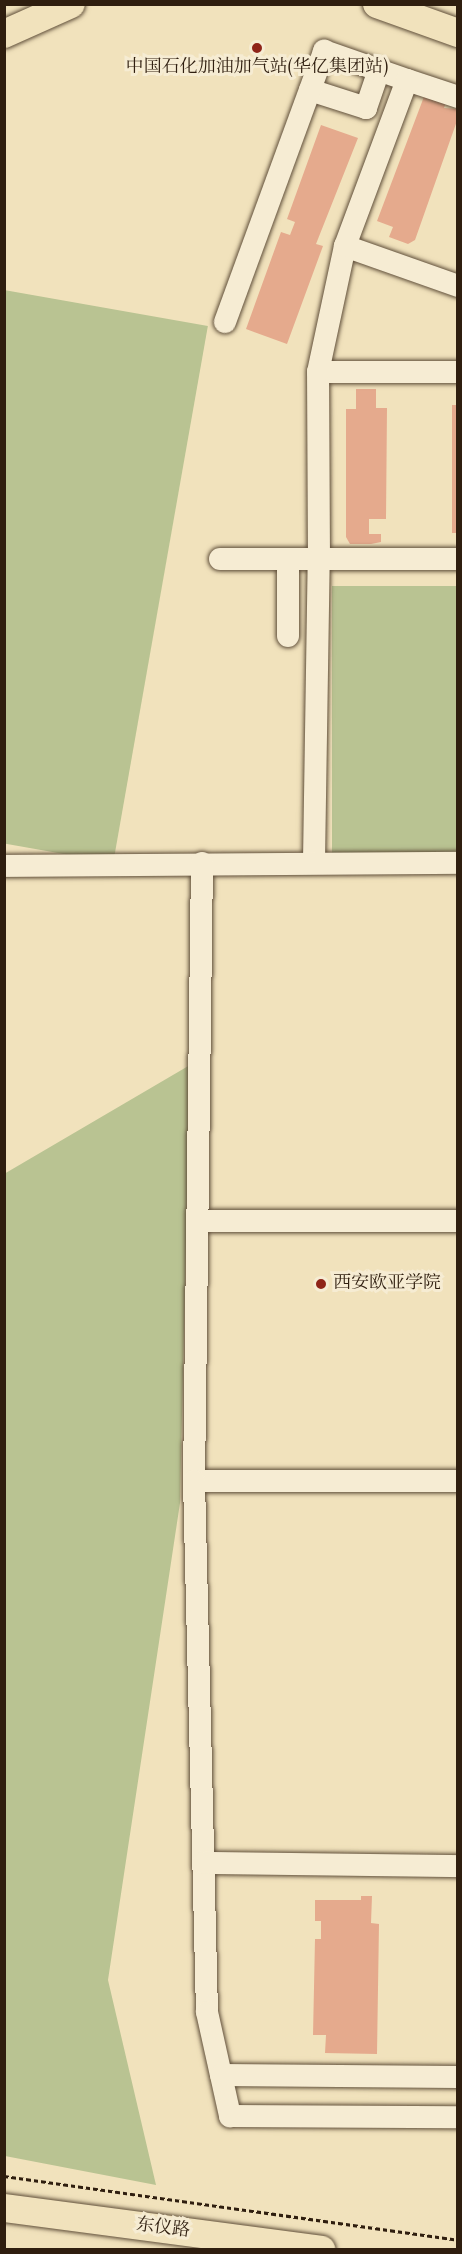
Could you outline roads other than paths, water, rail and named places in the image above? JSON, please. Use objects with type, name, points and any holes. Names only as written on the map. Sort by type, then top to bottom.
[{"type":"main road","points":[[4,34],[71,4]]},
{"type":"main road","points":[[377,4],[458,33]]},
{"type":"main road","name":"东仪路","points":[[4,2208],[321,2250]]},
{"type":"street","points":[[225,322],[324,51],[458,97]]},
{"type":"street","points":[[310,90],[366,108],[379,70]]},
{"type":"street","points":[[314,861],[319,559],[318,372],[345,246],[407,80]]},
{"type":"street","points":[[345,246],[458,286]]},
{"type":"street","points":[[318,372],[458,372]]},
{"type":"street","points":[[220,559],[458,559]]},
{"type":"street","points":[[288,559],[288,636]]},
{"type":"street","points":[[4,866],[314,861],[458,863]]},
{"type":"street","points":[[202,863],[194,1481],[207,2012],[230,2116],[458,2117]]},
{"type":"street","points":[[198,1221],[458,1221]]},
{"type":"street","points":[[194,1481],[458,1481]]},
{"type":"street","points":[[204,1863],[458,1866]]},
{"type":"street","points":[[221,2075],[458,2078]]},
{"type":"place","name":"中国石化加油加气站(华亿集团站)","points":[[257,48]]},
{"type":"place","name":"西安欧亚学院","points":[[321,1284]]}]
